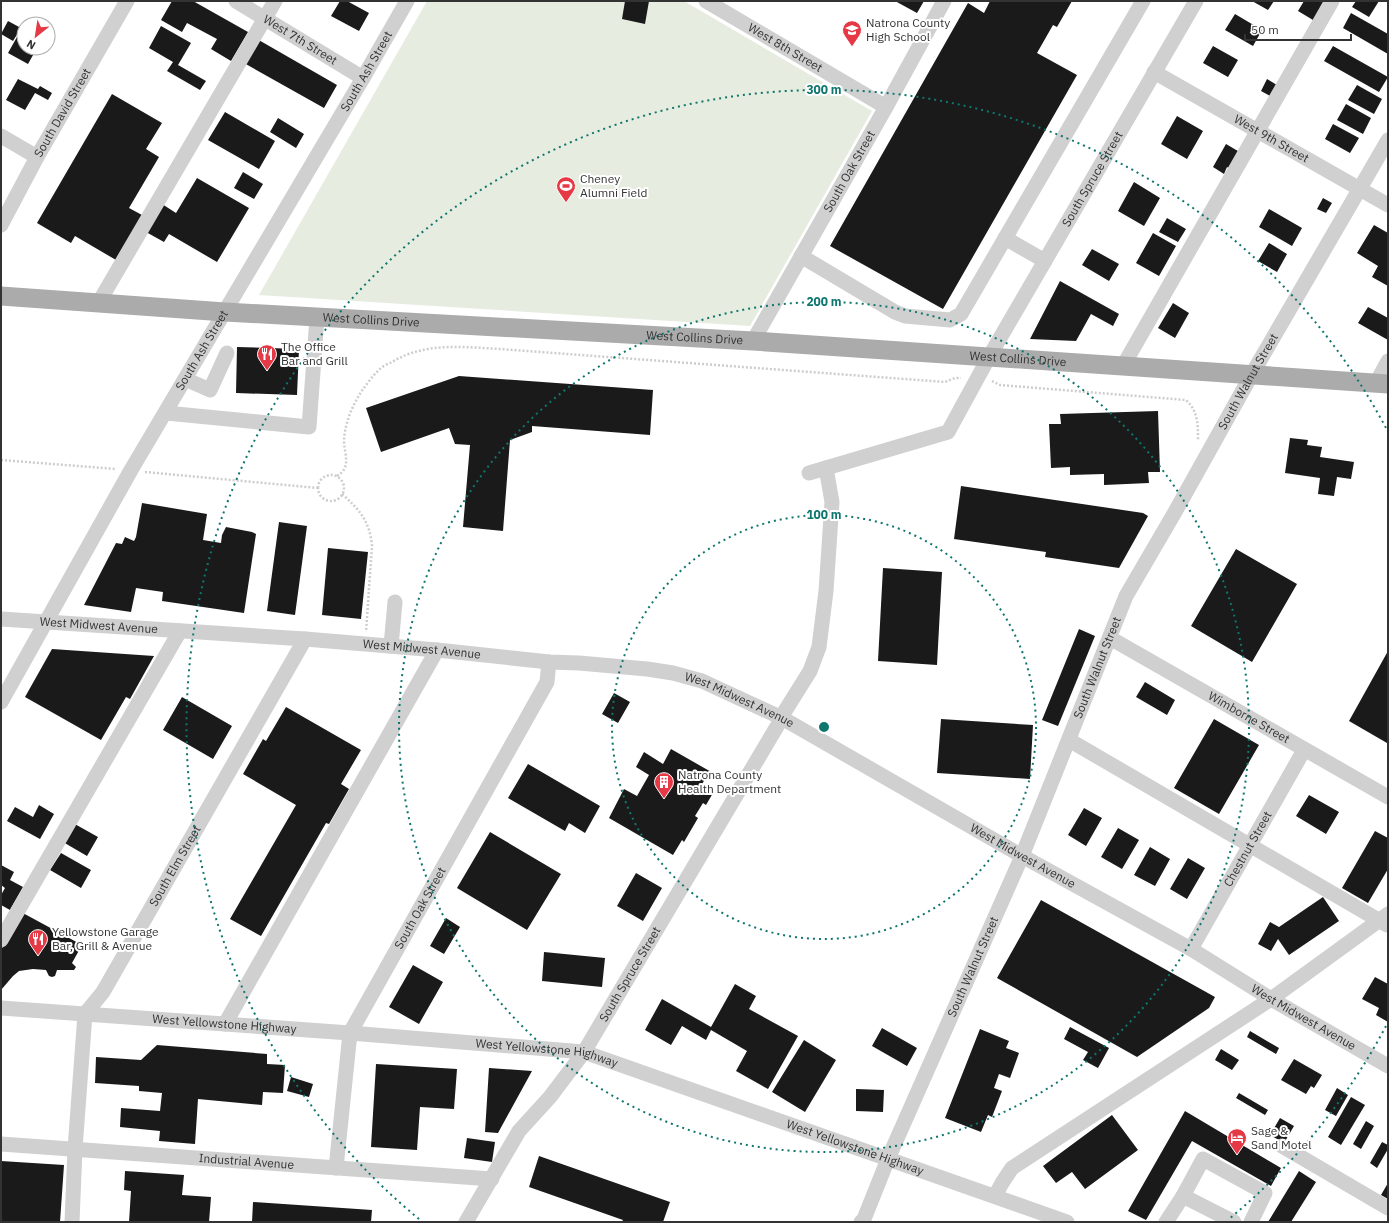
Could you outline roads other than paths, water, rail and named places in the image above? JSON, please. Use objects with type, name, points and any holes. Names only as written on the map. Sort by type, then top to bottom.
[{"type":"main road","name":"West Collins Drive","points":[[1,296],[225,312],[752,341],[1382,383]]},
{"type":"street","name":"South David Street","points":[[1,225],[37,157],[127,1]]},
{"type":"street","name":"West 7th Street","points":[[236,1],[363,78]]},
{"type":"street","points":[[99,302],[274,1]]},
{"type":"street","name":"South Ash Street","points":[[1,702],[131,470],[166,413],[407,1]]},
{"type":"street","name":"West 8th Street","points":[[706,1],[886,107]]},
{"type":"street","name":"South Oak Street","points":[[752,341],[886,107],[944,1]]},
{"type":"street","points":[[801,256],[895,312],[905,316],[950,320],[960,314],[1143,1]]},
{"type":"street","name":"South Spruce Street","points":[[809,473],[948,432],[989,357],[1196,1]]},
{"type":"street","points":[[1123,366],[1332,1]]},
{"type":"street","name":"West 9th Street","points":[[1154,72],[1388,205]]},
{"type":"street","points":[[1,136],[37,157]]},
{"type":"street","name":"South Walnut Street","points":[[861,1222],[864,1219],[888,1159],[1022,856],[1126,596],[1252,374],[1388,140]]},
{"type":"street","points":[[1005,238],[1045,261]]},
{"type":"street","points":[[166,413],[308,427],[317,317]]},
{"type":"street","points":[[185,379],[210,390],[227,353]]},
{"type":"street","points":[[1382,383],[1388,361]]},
{"type":"street","name":"South Spruce Street","points":[[466,1222],[519,1131],[550,1097],[584,1052],[810,671],[819,647],[826,591],[832,502],[826,468]]},
{"type":"street","points":[[391,642],[395,602]]},
{"type":"street","name":"West Midwest Avenue","points":[[1,619],[305,639],[391,642],[437,650],[673,673],[702,681],[782,718],[1022,856],[1192,949],[1271,999],[1388,1066]]},
{"type":"street","points":[[1,940],[180,631]]},
{"type":"street","name":"Wimborne Street","points":[[1110,638],[1388,797]]},
{"type":"street","name":"South Elm Street","points":[[85,1014],[103,992],[305,639]]},
{"type":"street","points":[[225,1024],[437,650]]},
{"type":"street","name":"South Oak Street","points":[[336,1168],[350,1033],[547,682],[549,662]]},
{"type":"street","points":[[995,1196],[1002,1182],[1012,1168],[1271,999],[1385,920],[1250,845],[1069,740]]},
{"type":"street","name":"Chestnut Street","points":[[1192,949],[1304,750]]},
{"type":"street","name":"West Yellowstone Highway","points":[[1,1008],[350,1033],[584,1052],[1067,1222]]},
{"type":"street","points":[[72,1222],[75,1149],[85,1014]]},
{"type":"street","name":"Industrial Avenue","points":[[1,1144],[492,1179]]},
{"type":"street","points":[[1282,1146],[1388,1208]]},
{"type":"street","points":[[1166,1222],[1183,1196],[1203,1159],[1265,1194],[1251,1222]]},
{"type":"street","points":[[1183,1196],[1234,1222]]},
{"type":"place","name":"Natrona County High School","points":[[852,47]]},
{"type":"place","name":"Cheney Alumni Field","points":[[566,203]]},
{"type":"place","name":"The Office Bar and Grill","points":[[267,371]]},
{"type":"place","name":"Natrona County Health Department","points":[[664,799]]},
{"type":"place","name":"Yellowstone Garage Bar, Grill & Avenue","points":[[38,956]]},
{"type":"place","name":"Sage & Sand Motel","points":[[1237,1155]]}]
